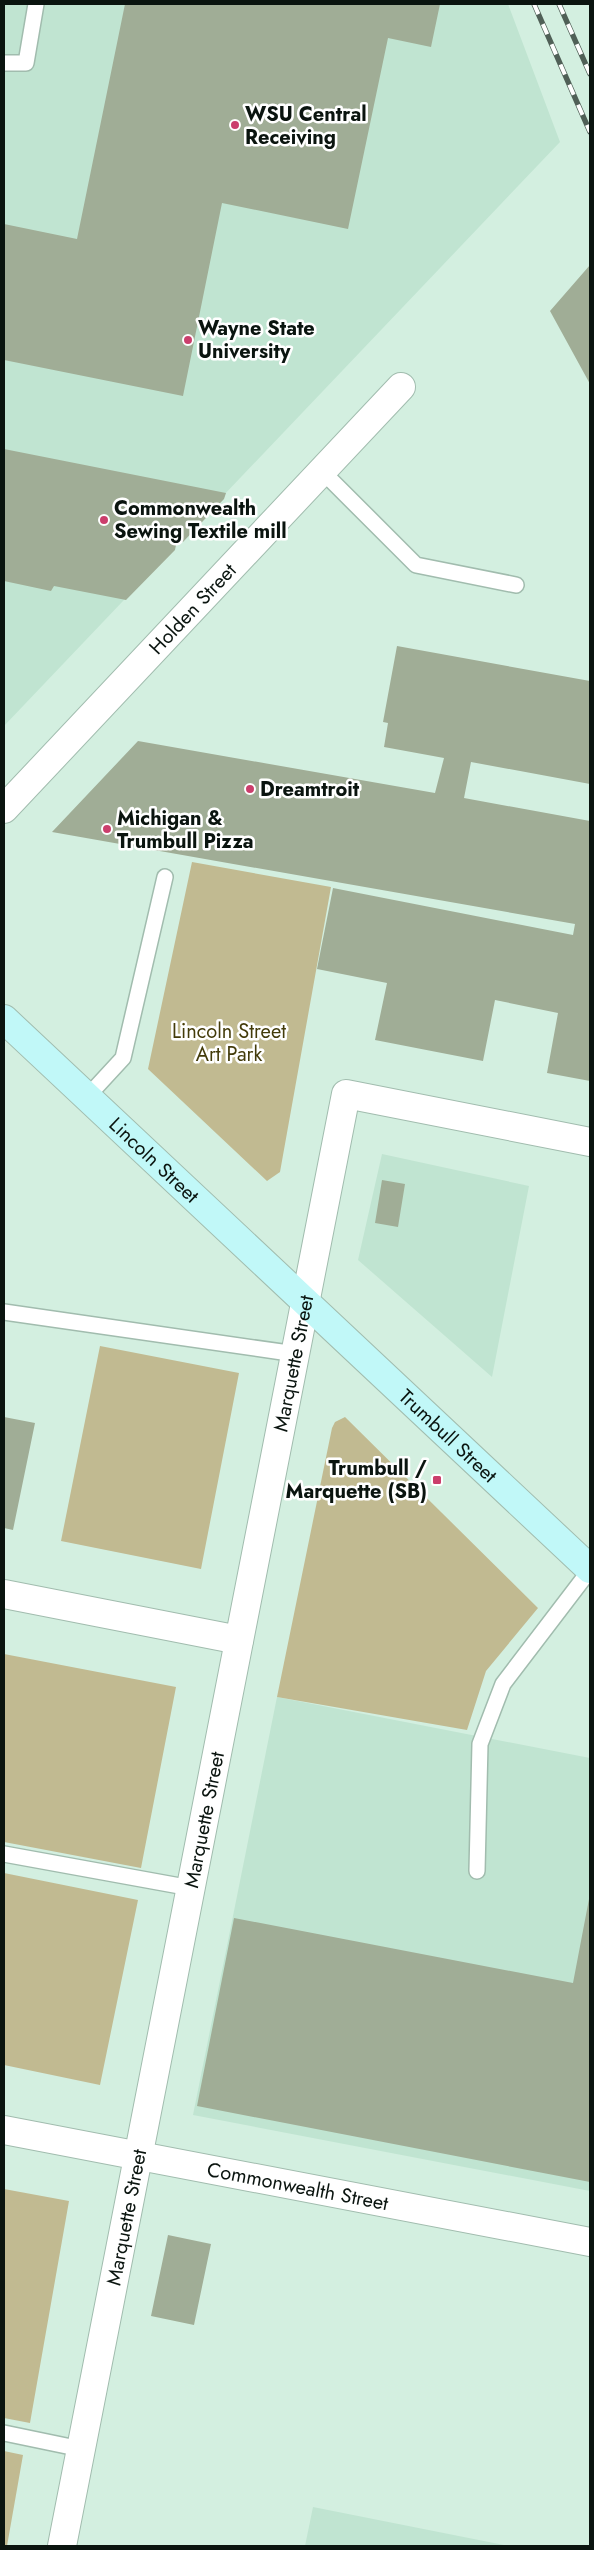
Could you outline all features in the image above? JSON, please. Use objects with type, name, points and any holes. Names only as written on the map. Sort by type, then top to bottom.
[{"type":"street","name":"Holden Street","points":[[4,809],[401,387]]},
{"type":"street","name":"Lincoln Street","points":[[4,1019],[305,1303]]},
{"type":"street","name":"Marquette Street","points":[[62,2546],[346,1094],[590,1142]]},
{"type":"street","name":"Trumbull Street","points":[[305,1303],[590,1569]]},
{"type":"street","points":[[4,1594],[239,1640]]},
{"type":"street","name":"Commonwealth Street","points":[[4,2130],[590,2242]]},
{"type":"lane","points":[[4,63],[26,64],[36,4]]},
{"type":"lane","points":[[322,471],[416,564],[516,585]]},
{"type":"lane","points":[[87,1097],[123,1058],[166,877]]},
{"type":"lane","points":[[4,1312],[296,1354]]},
{"type":"lane","points":[[477,1871],[480,1744],[503,1684],[590,1569]]},
{"type":"lane","points":[[4,1854],[191,1888]]},
{"type":"lane","points":[[4,2433],[81,2448]]},
{"type":"shaded area","name":"Wayne State University","points":[[4,4],[508,4],[560,142],[4,726]]},
{"type":"shaded area","points":[[382,1154],[529,1186],[492,1377],[358,1260]]},
{"type":"shaded area","points":[[277,1697],[590,1758],[590,2191],[193,2115]]},
{"type":"shaded area","points":[[313,2507],[509,2546],[305,2546]]},
{"type":"green space","name":"Lincoln Street Art Park","points":[[192,862],[331,887],[280,1172],[267,1181],[148,1069]]},
{"type":"green space","points":[[100,1346],[239,1373],[201,1569],[61,1541]]},
{"type":"green space","points":[[345,1417],[538,1608],[486,1671],[467,1730],[277,1697],[332,1428],[335,1422]]},
{"type":"green space","points":[[4,1654],[176,1687],[141,1868],[4,1842]]},
{"type":"green space","points":[[4,1873],[138,1900],[100,2085],[4,2065]]},
{"type":"green space","points":[[4,2189],[69,2201],[30,2423],[4,2418]]},
{"type":"green space","points":[[4,2451],[23,2455],[7,2546],[4,2546]]},
{"type":"building","name":"WSU Central Receiving","points":[[125,4],[440,4],[431,47],[388,38],[348,229],[222,203],[183,396],[4,360],[4,224],[77,239]]},
{"type":"building","points":[[590,265],[590,384],[550,311]]},
{"type":"building","name":"Commonwealth Sewing Textile mill","points":[[4,449],[226,493],[224,499],[183,542],[177,540],[175,550],[126,600],[54,586],[51,591],[4,581]]},
{"type":"building","name":"Dreamtroit","points":[[397,646],[590,681],[590,784],[471,762],[464,798],[590,821],[590,1081],[547,1073],[558,1013],[495,1000],[483,1061],[375,1040],[387,983],[317,969],[333,888],[573,935],[575,924],[52,832],[138,741],[435,793],[444,758],[384,747],[388,723],[383,722]]},
{"type":"building","points":[[382,1180],[405,1184],[398,1227],[375,1223]]},
{"type":"building","points":[[4,1417],[35,1423],[13,1530],[4,1528]]},
{"type":"building","points":[[589,1899],[590,2182],[197,2106],[234,1918],[573,1983]]},
{"type":"building","points":[[168,2235],[211,2244],[194,2325],[151,2316]]},
{"type":"railway","points":[[534,4],[590,132]]},
{"type":"railway","points":[[559,4],[590,74]]},
{"type":"place","name":"WSU Central Receiving","points":[[235,125]]},
{"type":"place","name":"Wayne State University","points":[[188,340]]},
{"type":"place","name":"Commonwealth Sewing Textile mill","points":[[104,520]]},
{"type":"place","name":"Dreamtroit","points":[[250,789]]},
{"type":"place","name":"Michigan & Trumbull Pizza","points":[[107,829]]},
{"type":"place","name":"Trumbull / Marquette (SB)","points":[[437,1480]]}]
